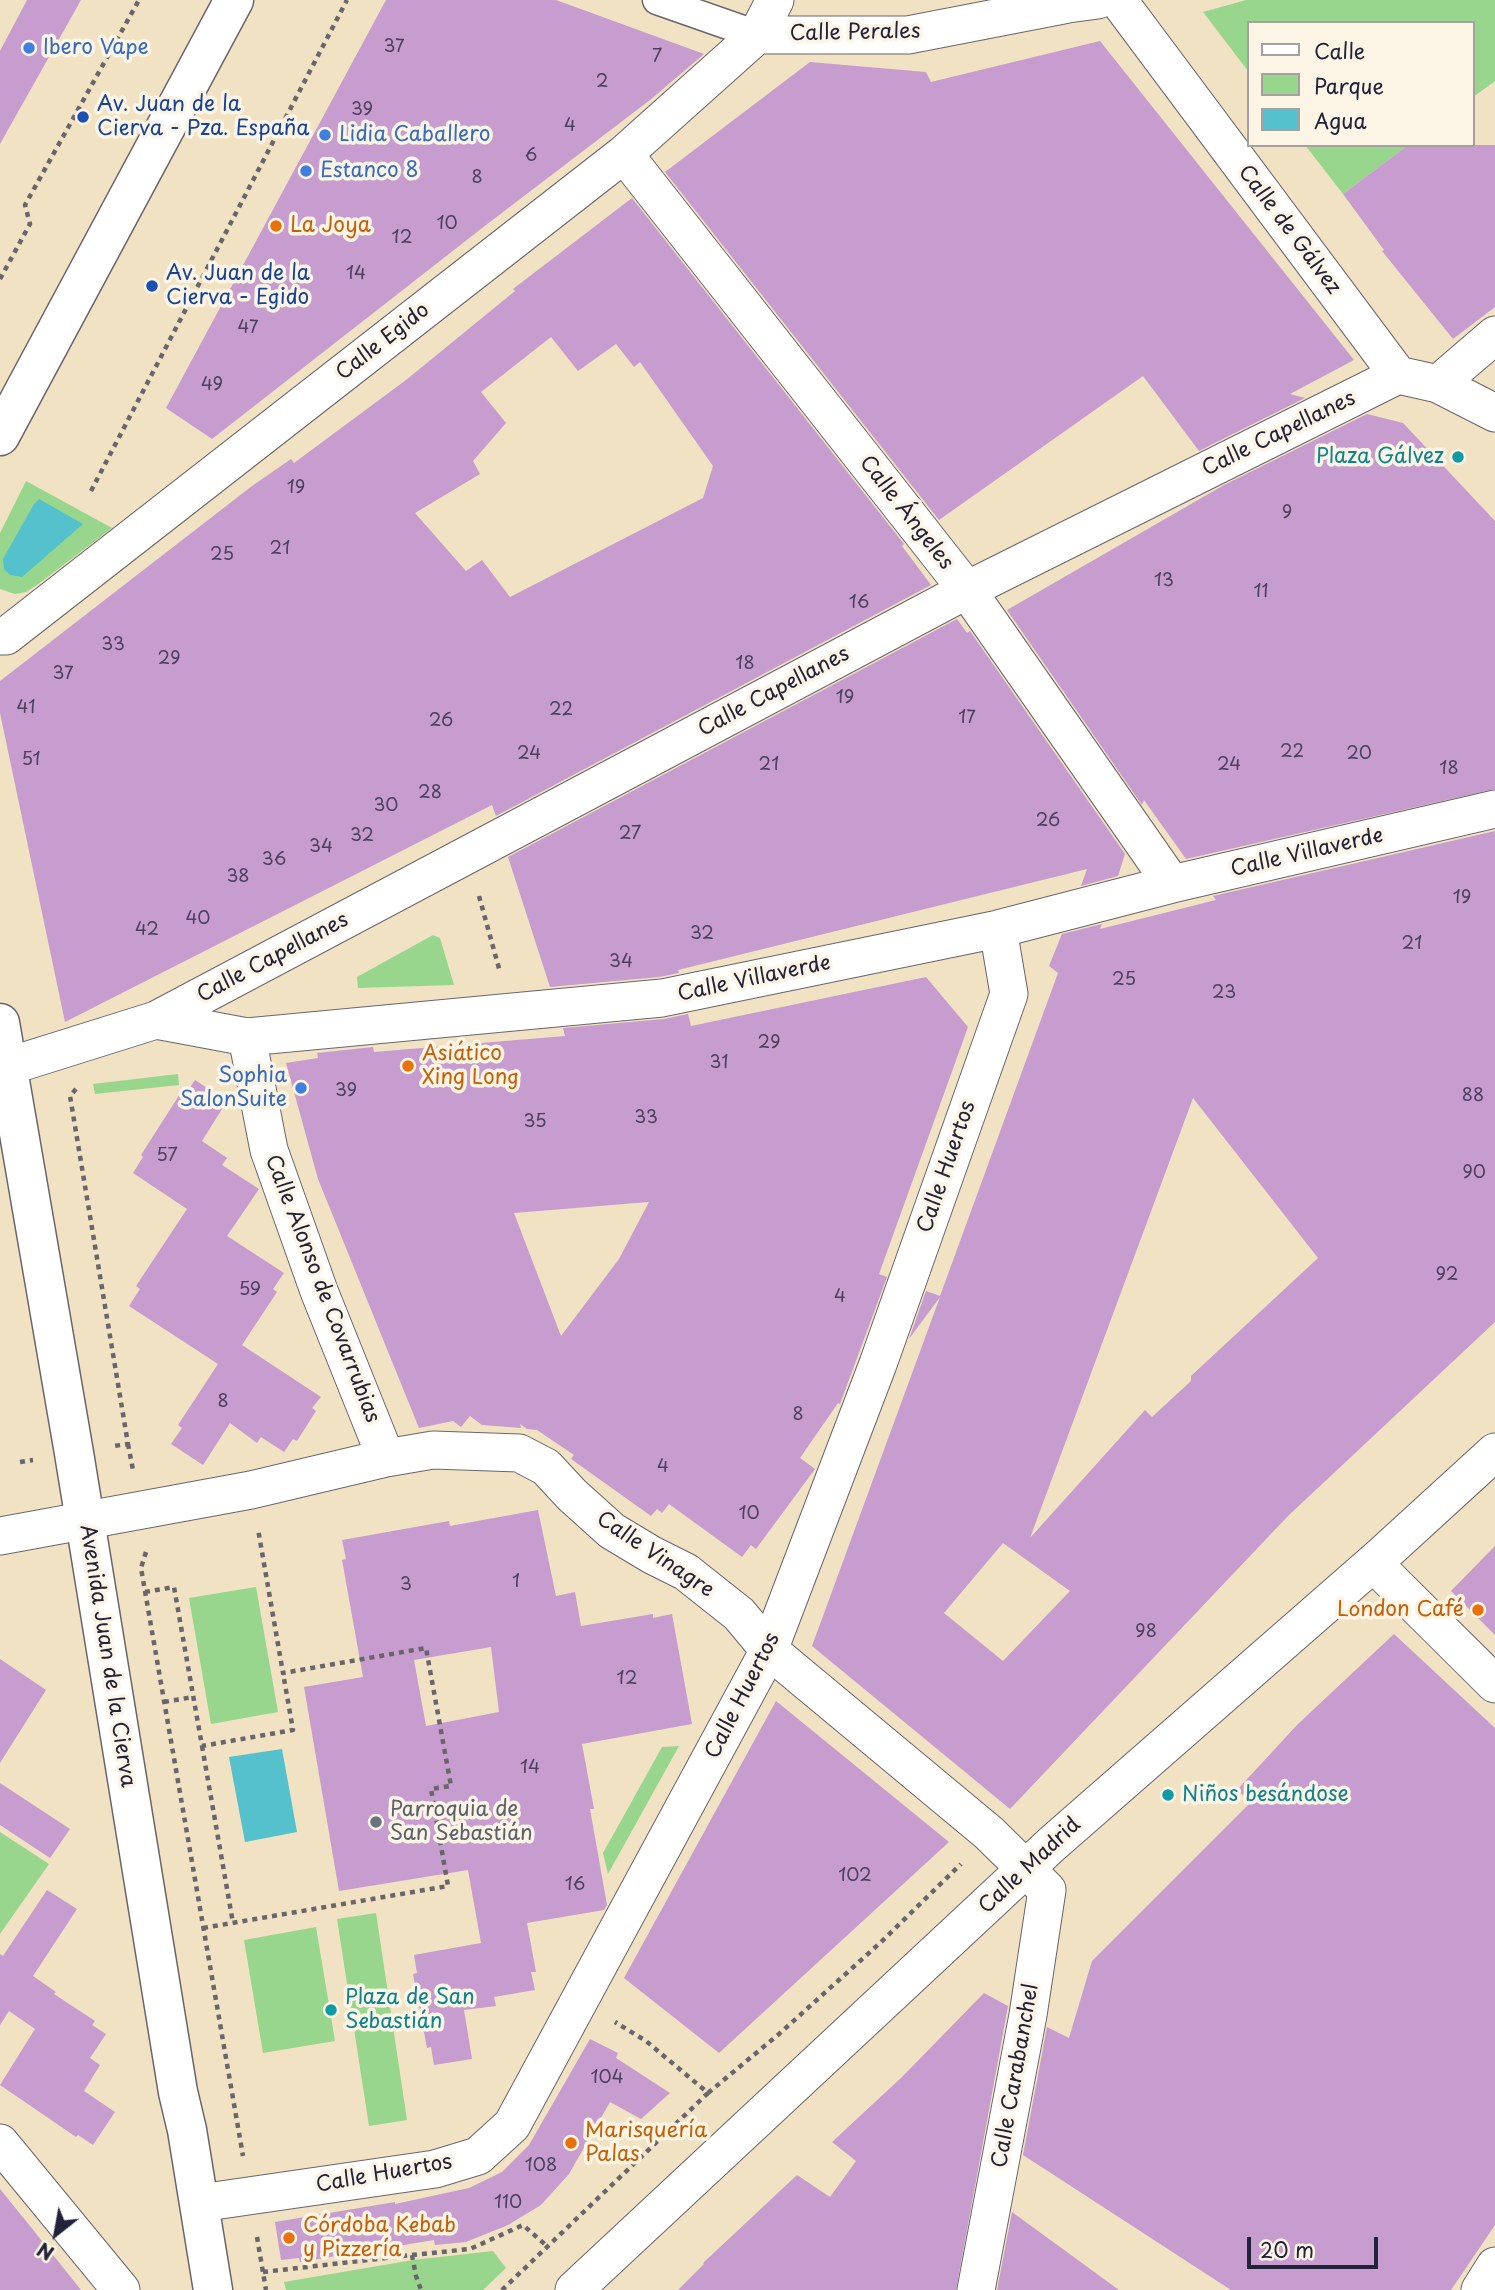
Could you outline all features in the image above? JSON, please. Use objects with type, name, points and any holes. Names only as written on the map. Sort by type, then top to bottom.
[{"type":"street","points":[[0,436],[234,0]]},
{"type":"street","name":"Calle Perales","points":[[657,0],[757,34],[908,35],[1098,0]]},
{"type":"street","points":[[757,34],[775,0]]},
{"type":"street","name":"Calle de Gálvez","points":[[1118,0],[1398,375]]},
{"type":"street","name":"Calle Egido","points":[[0,636],[6,636],[624,154],[757,34]]},
{"type":"street","name":"Calle Ángeles","points":[[624,154],[967,590],[1172,884]]},
{"type":"street","points":[[1438,384],[1495,335]]},
{"type":"street","points":[[1398,375],[1438,384],[1495,414]]},
{"type":"street","name":"Calle Capellanes","points":[[156,1020],[967,590],[1398,375]]},
{"type":"street","name":"Calle Villaverde","points":[[3,1068],[156,1020],[247,1037],[662,998],[998,929],[1172,884],[1495,809]]},
{"type":"street","name":"Calle Huertos","points":[[200,2203],[435,2169],[478,2156],[512,2125],[769,1650],[878,1364],[1009,994],[998,929]]},
{"type":"street","name":"Avenida Juan de la Cierva","points":[[0,1023],[3,1068],[85,1520],[213,2290]]},
{"type":"street","name":"Calle Alonso de Covarrubias","points":[[247,1037],[269,1150],[319,1291],[386,1458]]},
{"type":"street","name":"Calle Vinagre","points":[[0,1536],[251,1490],[386,1458],[433,1450],[519,1453],[546,1466],[572,1495],[612,1531],[686,1572],[739,1614],[769,1650],[989,1833],[1025,1870]]},
{"type":"street","name":"Calle Madrid","points":[[574,2290],[1072,1826],[1373,1563],[1495,1451]]},
{"type":"street","points":[[1373,1563],[1495,1684]]},
{"type":"street","name":"Calle Carabanchel","points":[[975,2290],[1028,2015],[1047,1890],[1025,1870]]},
{"type":"street","points":[[0,2143],[121,2290]]},
{"type":"street","points":[[1480,2290],[1495,2266]]},
{"type":"path","points":[[0,279],[30,224],[25,205],[139,0]]},
{"type":"path","points":[[91,491],[347,0]]},
{"type":"path","points":[[489,844],[493,852],[490,864],[473,875],[509,999],[506,1013]]},
{"type":"path","points":[[128,1444],[146,1554],[141,1569],[266,2290]]},
{"type":"path","points":[[202,1746],[293,1730],[251,1490]]},
{"type":"path","points":[[145,1592],[174,1587],[233,1923]]},
{"type":"path","points":[[203,1928],[448,1886],[431,1789],[450,1786],[426,1648],[284,1673]]},
{"type":"path","points":[[164,1702],[193,1697]]},
{"type":"path","points":[[502,2290],[708,2093],[779,2034],[880,1943],[974,1852],[989,1833]]},
{"type":"path","points":[[580,2001],[646,2041],[708,2093]]},
{"type":"path","points":[[263,2272],[470,2249],[523,2225],[548,2247]]},
{"type":"path","points":[[412,2255],[421,2290]]},
{"type":"green space","points":[[1246,0],[1495,0],[1495,81],[1474,97],[1474,21],[1246,21],[1246,68],[1203,12]]},
{"type":"green space","points":[[1307,147],[1405,147],[1343,194]]},
{"type":"green space","points":[[26,481],[112,528],[37,585],[26,592],[15,594],[0,589],[0,533]]},
{"type":"green space","points":[[433,935],[440,938],[454,985],[358,988],[357,977]]},
{"type":"green space","points":[[178,1074],[179,1085],[95,1094],[93,1084]]},
{"type":"green space","points":[[256,1587],[278,1712],[211,1724],[189,1598]]},
{"type":"green space","points":[[679,1746],[608,1874],[603,1853],[662,1747]]},
{"type":"green space","points":[[0,1832],[49,1864],[0,1934]]},
{"type":"green space","points":[[376,1913],[407,2120],[369,2126],[337,1919]]},
{"type":"green space","points":[[316,1927],[335,2041],[263,2053],[244,1940]]},
{"type":"green space","points":[[493,2251],[506,2268],[483,2290],[286,2290],[284,2282],[413,2260]]},
{"type":"water","points":[[39,499],[83,524],[22,577],[10,575],[4,569],[3,559]]},
{"type":"water","points":[[282,1749],[297,1832],[245,1842],[229,1757]]},
{"type":"building","points":[[27,0],[81,0],[0,144],[0,51]]},
{"type":"building","points":[[386,0],[556,0],[704,54],[650,100],[212,439],[166,408]]},
{"type":"building","points":[[1100,41],[1354,360],[1290,394],[1305,398],[1199,451],[1143,376],[939,520],[665,172],[810,62],[926,72],[931,82]]},
{"type":"building","points":[[1495,145],[1495,307],[1453,339],[1382,251],[1384,250],[1343,194],[1405,147]]},
{"type":"building","points":[[632,198],[904,544],[902,546],[931,585],[496,816],[492,805],[65,1022],[0,713],[0,681],[252,486],[291,459],[294,463],[406,380],[515,291],[513,289]],"holes":[[[551,337],[578,371],[616,344],[634,367],[640,362],[713,466],[703,498],[510,597],[482,560],[466,571],[415,513],[480,474],[473,461],[506,423],[481,392]]]},
{"type":"building","points":[[1367,414],[1403,423],[1495,521],[1495,789],[1186,859],[1144,800],[1142,805],[1007,610],[1224,485]]},
{"type":"building","points":[[957,619],[967,633],[970,631],[1125,854],[1118,876],[1081,886],[1087,869],[678,970],[679,973],[550,987],[508,857]]},
{"type":"building","points":[[1495,831],[1495,1322],[1288,1516],[1010,1809],[812,1646],[940,1297],[909,1339],[926,1291],[940,1296],[1058,973],[1049,966],[1062,934],[1102,924],[1100,929],[1216,900],[1213,896]],"holes":[[[1193,1098],[1318,1258],[1191,1376],[1191,1381],[1152,1417],[1145,1410],[1030,1538]],[[1003,1543],[1070,1591],[1003,1661],[944,1613]]]},
{"type":"building","points":[[926,977],[968,1027],[879,1274],[887,1277],[840,1404],[838,1403],[800,1458],[815,1469],[756,1549],[751,1545],[742,1557],[669,1504],[662,1513],[657,1509],[651,1516],[571,1459],[574,1455],[537,1430],[527,1429],[520,1424],[521,1428],[482,1425],[470,1416],[461,1427],[453,1421],[419,1428],[318,1179],[286,1063],[318,1058],[317,1053],[373,1047],[374,1052],[565,1036],[563,1028],[664,1019],[688,1014],[691,1026]],"holes":[[[649,1202],[619,1259],[561,1336],[514,1213]]]},
{"type":"building","points":[[195,1080],[227,1101],[202,1141],[227,1158],[222,1165],[259,1189],[227,1236],[284,1273],[273,1289],[277,1292],[242,1345],[321,1397],[312,1408],[316,1411],[297,1441],[293,1439],[284,1452],[261,1437],[257,1443],[230,1423],[203,1465],[171,1444],[182,1428],[178,1425],[218,1364],[129,1306],[140,1289],[136,1286],[187,1209],[133,1173],[143,1157],[141,1155],[180,1094],[184,1096]]},
{"type":"building","points":[[538,1510],[556,1596],[575,1592],[581,1626],[653,1614],[653,1618],[672,1614],[692,1724],[582,1744],[607,1905],[604,1910],[527,1923],[536,1972],[531,1972],[535,1990],[494,1997],[496,2006],[464,2010],[472,2059],[434,2065],[431,2047],[427,2048],[413,1974],[417,1973],[414,1955],[481,1943],[468,1870],[339,1891],[304,1687],[363,1677],[342,1560],[346,1559],[342,1540],[449,1521],[450,1526]],"holes":[[[491,1647],[499,1712],[426,1726],[414,1660]]]},
{"type":"building","points":[[1495,1546],[1495,1635],[1451,1591]]},
{"type":"building","points":[[1394,1634],[1495,1728],[1495,2225],[1451,2290],[1231,2290],[1023,2155],[1047,2027],[1069,2038],[1092,1961],[1251,1802],[1237,1790],[1297,1725]]},
{"type":"building","points":[[0,1659],[46,1690],[0,1763]]},
{"type":"building","points":[[776,1701],[949,1842],[719,2053],[624,1978]]},
{"type":"building","points":[[0,1783],[70,1829],[50,1858],[0,1825]]},
{"type":"building","points":[[47,1890],[77,1909],[33,1976],[56,1992],[54,1994],[95,2021],[92,2025],[106,2034],[90,2058],[100,2065],[84,2091],[115,2112],[93,2145],[78,2135],[76,2137],[0,2085],[35,2029],[9,2011],[0,2025],[0,1954],[3,1956]]},
{"type":"building","points":[[984,1993],[1008,2006],[956,2290],[678,2290],[797,2175],[830,2197],[856,2161],[832,2142],[902,2077]]},
{"type":"building","points":[[590,2039],[618,2053],[616,2058],[670,2093],[641,2119],[610,2102],[569,2174],[541,2205],[508,2225],[466,2242],[435,2245],[434,2240],[300,2262],[299,2258],[281,2260],[275,2222],[395,2204],[469,2188],[502,2172],[529,2145]]},
{"type":"building","points":[[0,2189],[30,2226],[81,2290],[0,2290]]},
{"type":"building","points":[[1012,2212],[1119,2290],[997,2290]]},
{"type":"place","name":"Ibero Vape","points":[[29,48]]},
{"type":"place","name":"Av. Juan de la Cierva - Pza. España","points":[[83,117]]},
{"type":"place","name":"Lidia Caballero","points":[[325,135]]},
{"type":"place","name":"Estanco 8","points":[[306,171]]},
{"type":"place","name":"La Joya","points":[[276,226]]},
{"type":"place","name":"Av. Juan de la Cierva - Egido","points":[[152,286]]},
{"type":"place","name":"Plaza Gálvez","points":[[1458,457]]},
{"type":"place","name":"Asiático Xing Long","points":[[408,1066]]},
{"type":"place","name":"Sophia SalonSuite","points":[[301,1088]]},
{"type":"place","name":"London Café","points":[[1478,1610]]},
{"type":"place","name":"Niños besándose","points":[[1168,1795]]},
{"type":"place","name":"Parroquia de San Sebastián","points":[[376,1822]]},
{"type":"place","name":"Plaza de San Sebastián","points":[[331,2010]]},
{"type":"place","name":"Marisquería Palas","points":[[571,2143]]},
{"type":"place","name":"Córdoba Kebab y Pizzería","points":[[289,2238]]}]
